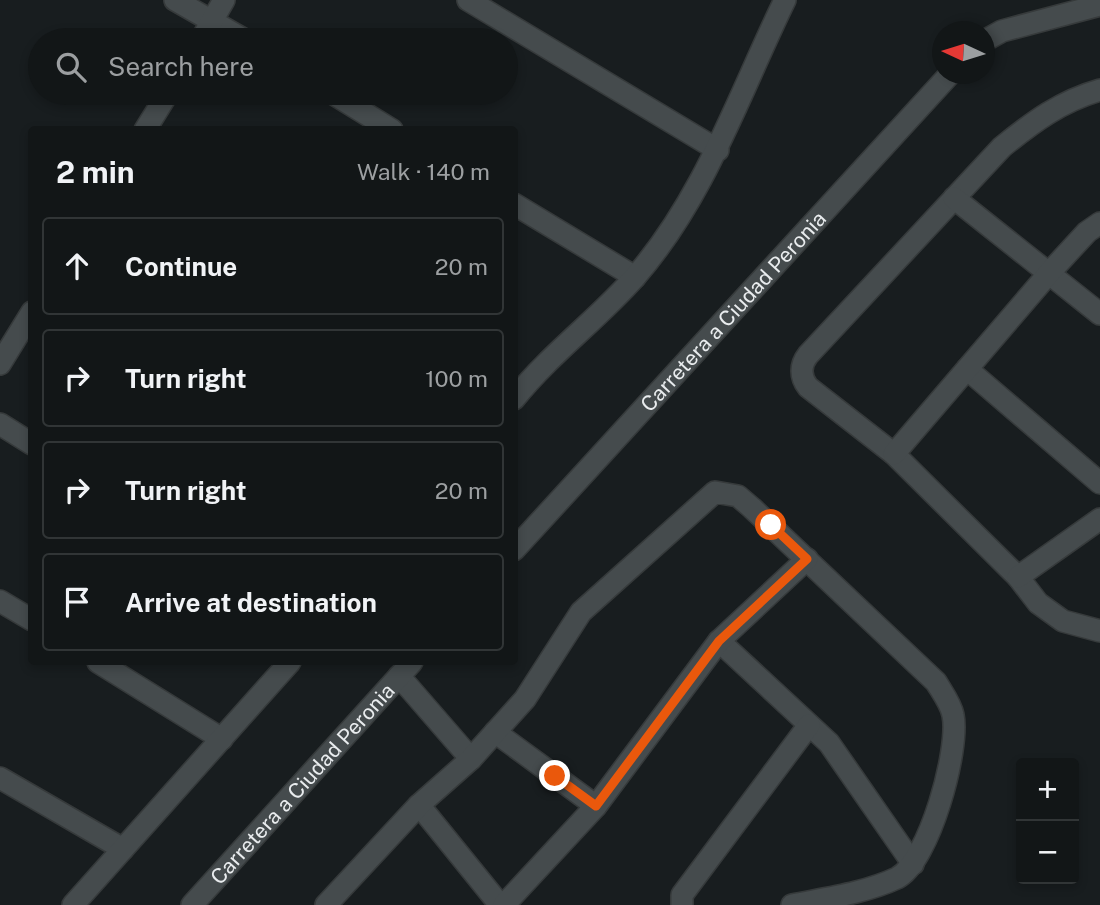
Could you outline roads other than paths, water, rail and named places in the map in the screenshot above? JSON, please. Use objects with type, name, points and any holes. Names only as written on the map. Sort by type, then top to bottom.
[{"type":"street","points":[[175,0],[225,28]]},
{"type":"street","points":[[209,28],[224,0]]},
{"type":"street","points":[[468,0],[515,28]]},
{"type":"street","points":[[518,388],[635,277],[678,220],[718,150],[783,1]]},
{"type":"street","points":[[995,36],[1100,5]]},
{"type":"street","points":[[518,30],[718,150]]},
{"type":"street","name":"Carretera a Ciudad Peronia","points":[[518,546],[941,84]]},
{"type":"street","points":[[1100,90],[1070,98],[1034,121],[1002,147],[803,361],[803,380],[808,387],[894,454],[1018,577],[1038,603],[1063,621],[1100,631]]},
{"type":"street","points":[[147,126],[161,105]]},
{"type":"street","points":[[351,105],[385,126]]},
{"type":"street","points":[[954,198],[1100,314]]},
{"type":"street","points":[[518,206],[635,277]]},
{"type":"street","points":[[894,454],[1050,272],[1087,232],[1100,223]]},
{"type":"street","points":[[0,364],[28,318]]},
{"type":"street","points":[[967,369],[1100,483]]},
{"type":"street","points":[[0,424],[28,441]]},
{"type":"street","points":[[327,905],[419,805],[471,759],[525,699],[581,612],[715,492],[738,496],[807,559],[936,682],[953,714],[954,745],[930,836],[913,864],[899,877],[888,881],[792,905]]},
{"type":"street","points":[[1018,577],[1100,519]]},
{"type":"street","points":[[419,805],[502,905],[596,806],[719,641],[807,559]]},
{"type":"street","points":[[0,601],[28,618]]},
{"type":"street","points":[[719,641],[829,743],[913,864]]},
{"type":"street","points":[[103,665],[222,739]]},
{"type":"street","points":[[73,905],[287,665]]},
{"type":"street","points":[[406,668],[471,759]]},
{"type":"street","name":"Carretera a Ciudad Peronia","points":[[192,905],[406,668]]},
{"type":"street","points":[[681,905],[682,895],[809,725]]},
{"type":"street","points":[[495,732],[596,806]]},
{"type":"street","points":[[0,778],[123,849]]}]
